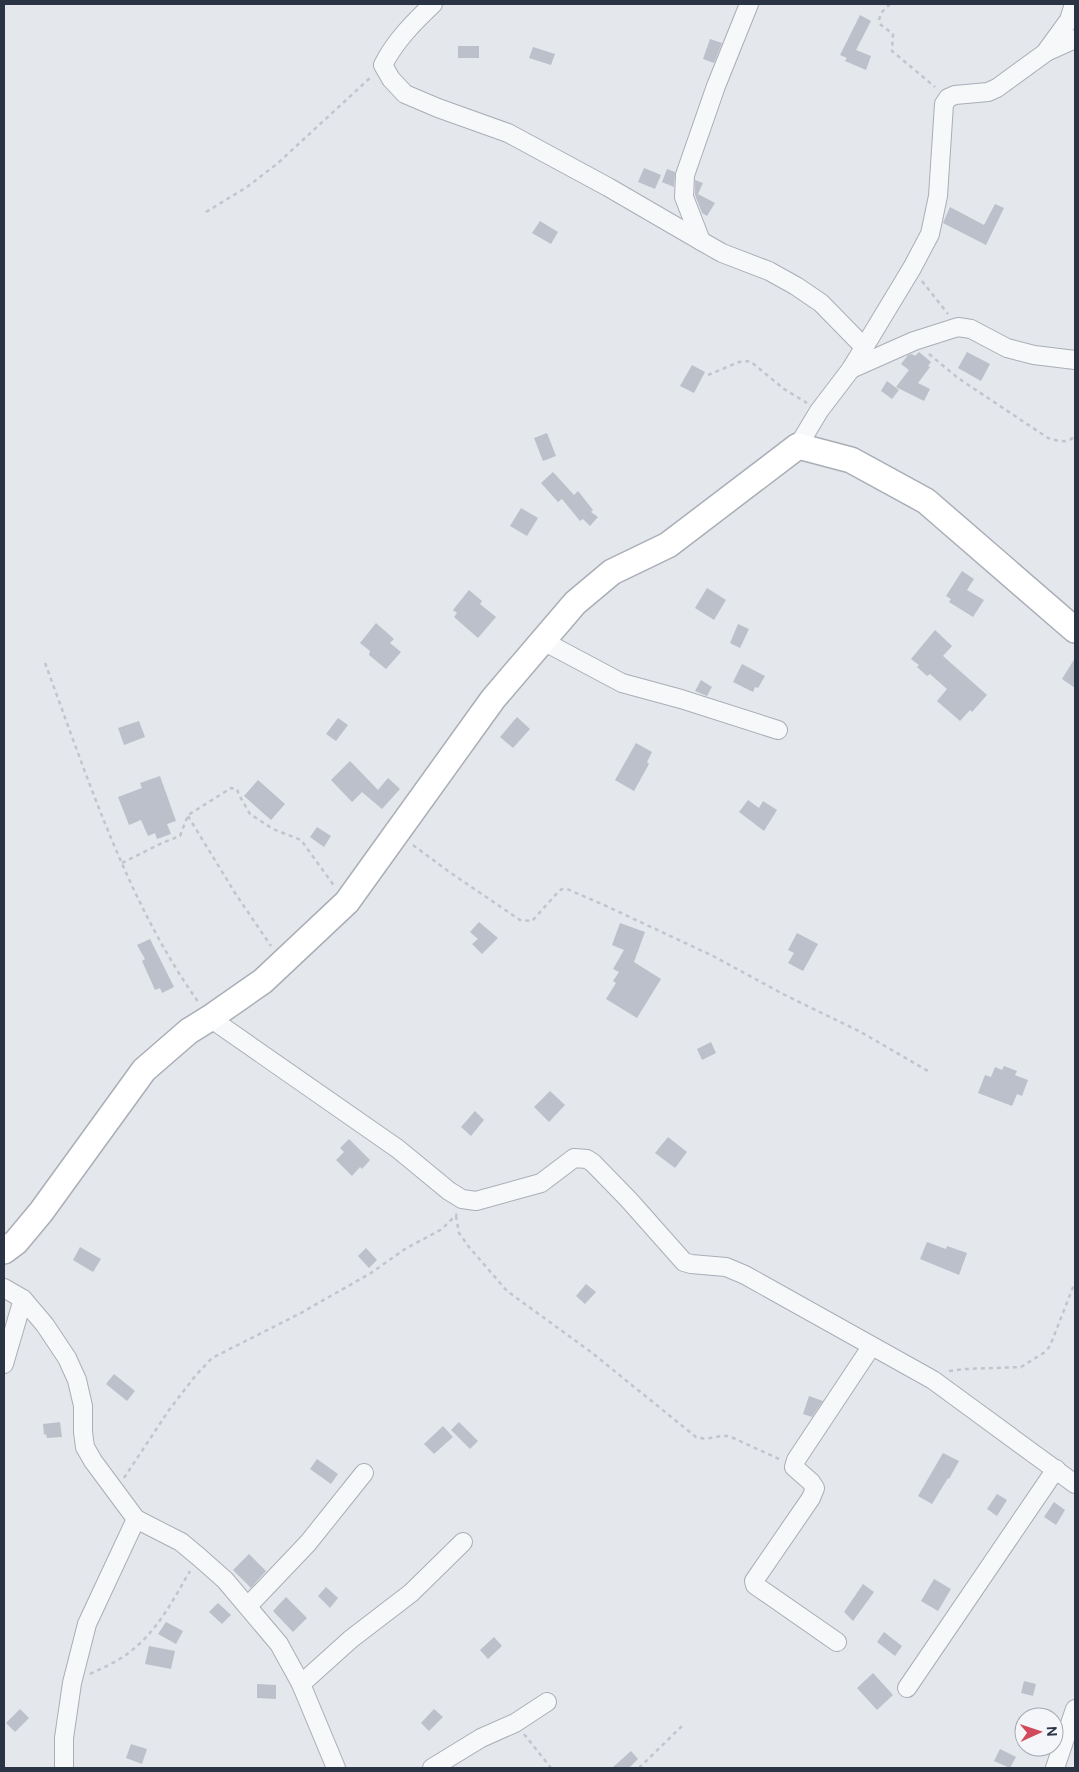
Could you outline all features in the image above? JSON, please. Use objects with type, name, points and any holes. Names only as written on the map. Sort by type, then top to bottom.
[{"type":"street","points":[[433,4],[412,24],[391,50],[383,65],[391,79],[405,94],[508,133],[608,187],[701,241],[722,252],[770,271],[821,303],[864,347]]},
{"type":"street","points":[[701,241],[684,197],[685,175],[716,86],[749,4]]},
{"type":"street","points":[[1045,53],[1069,20],[1074,4]]},
{"type":"street","points":[[4,1250],[16,1242],[41,1212],[144,1070],[189,1030],[210,1018],[263,980],[347,902],[493,699],[574,603],[612,572],[668,545],[798,446],[819,411],[851,369],[912,268],[930,234],[938,196],[944,104],[948,98],[963,94],[988,92],[997,88],[1045,53],[1075,39]]},
{"type":"street","points":[[851,369],[914,341],[958,328],[971,329],[1007,348],[1075,360]]},
{"type":"street","points":[[798,446],[851,460],[926,501],[1075,630]]},
{"type":"street","points":[[543,641],[622,683],[681,698],[778,730]]},
{"type":"street","points":[[210,1018],[398,1150],[449,1192],[462,1199],[476,1201],[541,1183],[574,1158],[587,1159],[629,1200],[684,1262],[726,1267],[745,1274],[871,1347],[933,1380],[1075,1484]]},
{"type":"street","points":[[4,1288],[23,1299],[45,1325],[67,1358],[79,1388],[83,1406],[85,1447],[92,1461],[136,1519],[181,1542],[199,1557],[225,1580],[279,1644],[301,1684],[336,1768]]},
{"type":"street","points":[[4,1364],[23,1299]]},
{"type":"street","points":[[837,1642],[755,1585],[754,1580],[811,1498],[814,1488],[811,1482],[794,1466],[796,1460],[871,1347]]},
{"type":"street","points":[[907,1688],[1056,1469]]},
{"type":"street","points":[[248,1606],[308,1543],[364,1472]]},
{"type":"street","points":[[64,1768],[64,1738],[72,1683],[88,1624],[136,1519]]},
{"type":"street","points":[[301,1684],[351,1639],[411,1593],[463,1542]]},
{"type":"street","points":[[432,1768],[481,1738],[515,1722],[547,1702]]},
{"type":"street","points":[[1055,1768],[1075,1709]]},
{"type":"path","points":[[890,4],[880,13],[879,20],[881,25],[893,34],[892,51],[948,98]]},
{"type":"path","points":[[206,212],[247,187],[278,163],[383,65]]},
{"type":"path","points":[[912,268],[958,328]]},
{"type":"path","points":[[914,341],[958,378],[1048,438],[1061,441],[1071,440],[1075,436]]},
{"type":"path","points":[[708,374],[738,362],[750,361],[784,389],[819,411]]},
{"type":"path","points":[[44,663],[122,863],[178,972],[210,1018]]},
{"type":"path","points":[[122,863],[180,836],[188,815],[225,791],[231,788],[237,789],[250,814],[274,829],[301,840],[347,902]]},
{"type":"path","points":[[188,815],[235,893],[282,962]]},
{"type":"path","points":[[398,833],[448,872],[520,920],[532,921],[559,891],[567,889],[713,956],[783,994],[859,1031],[928,1071]]},
{"type":"path","points":[[115,1491],[169,1410],[212,1358],[299,1314],[371,1274],[404,1250],[442,1229],[456,1216],[462,1199]]},
{"type":"path","points":[[456,1216],[459,1233],[507,1291],[591,1352],[696,1437],[706,1440],[722,1435],[729,1436],[794,1466]]},
{"type":"path","points":[[933,1380],[944,1372],[966,1369],[1021,1367],[1045,1352],[1050,1346],[1075,1282]]},
{"type":"path","points":[[72,1683],[130,1652],[143,1640],[166,1612],[199,1557]]},
{"type":"path","points":[[515,1722],[551,1768]]},
{"type":"path","points":[[639,1768],[682,1726]]},
{"type":"building","points":[[860,15],[871,21],[856,50],[871,56],[866,70],[845,61],[847,58],[840,55]]},
{"type":"building","points":[[710,39],[722,43],[714,63],[703,59]]},
{"type":"building","points":[[458,46],[479,46],[479,58],[458,58]]},
{"type":"building","points":[[533,47],[555,54],[551,65],[529,58]]},
{"type":"building","points":[[644,168],[661,175],[655,189],[638,182]]},
{"type":"building","points":[[667,169],[675,172],[674,187],[662,182]]},
{"type":"building","points":[[695,180],[703,183],[698,194],[715,203],[707,216],[702,213],[695,195]]},
{"type":"building","points":[[995,204],[1004,208],[986,245],[943,223],[950,207],[984,225]]},
{"type":"building","points":[[540,221],[558,232],[551,244],[532,233]]},
{"type":"building","points":[[919,352],[931,362],[928,366],[930,367],[918,383],[930,389],[924,401],[896,387],[909,370],[901,364],[908,355],[912,354],[915,356]]},
{"type":"building","points":[[967,352],[990,364],[981,381],[958,368]]},
{"type":"building","points":[[692,365],[705,372],[694,393],[680,386]]},
{"type":"building","points":[[887,381],[899,390],[892,399],[881,391]]},
{"type":"building","points":[[547,433],[556,456],[543,461],[534,438]]},
{"type":"building","points":[[553,472],[574,495],[578,491],[593,510],[591,512],[598,517],[590,526],[583,519],[580,521],[562,499],[558,502],[541,483]]},
{"type":"building","points":[[521,508],[538,518],[527,536],[510,526]]},
{"type":"building","points":[[962,571],[974,579],[967,590],[984,600],[973,617],[949,602],[951,599],[946,596]]},
{"type":"building","points":[[707,588],[726,600],[714,620],[695,608]]},
{"type":"building","points":[[469,590],[482,601],[480,604],[496,617],[478,638],[454,617],[457,613],[453,610]]},
{"type":"building","points":[[376,623],[394,639],[390,643],[401,652],[386,669],[369,655],[370,651],[360,643]]},
{"type":"building","points":[[738,624],[749,629],[740,648],[730,643]]},
{"type":"building","points":[[935,630],[952,646],[943,656],[987,695],[972,712],[970,710],[960,721],[937,701],[947,689],[930,674],[927,676],[917,667],[919,665],[911,659]]},
{"type":"building","points":[[1075,658],[1075,688],[1062,679]]},
{"type":"building","points":[[742,664],[765,676],[758,688],[755,687],[753,692],[733,682]]},
{"type":"building","points":[[701,680],[712,687],[707,696],[695,691]]},
{"type":"building","points":[[517,717],[530,729],[513,748],[500,737]]},
{"type":"building","points":[[338,718],[348,725],[336,741],[326,734]]},
{"type":"building","points":[[139,721],[145,737],[124,745],[118,728]]},
{"type":"building","points":[[636,743],[652,752],[647,762],[649,764],[634,791],[615,780]]},
{"type":"building","points":[[350,761],[378,790],[388,778],[400,789],[382,809],[362,792],[352,802],[331,780]]},
{"type":"building","points":[[160,776],[176,821],[167,824],[171,834],[157,839],[155,833],[148,836],[141,820],[129,825],[118,797],[142,788],[140,783]]},
{"type":"building","points":[[258,780],[285,804],[271,820],[244,796]]},
{"type":"building","points":[[748,800],[759,808],[763,801],[777,810],[764,831],[739,812]]},
{"type":"building","points":[[317,827],[331,836],[324,847],[310,837]]},
{"type":"building","points":[[479,922],[498,938],[482,954],[472,944],[478,939],[470,932]]},
{"type":"building","points":[[620,923],[645,932],[634,962],[661,979],[637,1018],[606,999],[616,983],[613,981],[619,972],[613,969],[624,950],[612,945]]},
{"type":"building","points":[[797,933],[818,944],[803,971],[788,963],[794,953],[788,950]]},
{"type":"building","points":[[150,939],[174,987],[162,993],[160,988],[155,990],[142,961],[145,959],[137,945]]},
{"type":"building","points":[[711,1042],[716,1053],[702,1060],[697,1049]]},
{"type":"building","points":[[1004,1066],[1017,1071],[1015,1075],[1028,1080],[1022,1096],[1017,1094],[1012,1106],[978,1093],[985,1075],[991,1077],[995,1067],[1002,1070]]},
{"type":"building","points":[[550,1091],[565,1105],[549,1122],[534,1107]]},
{"type":"building","points":[[475,1111],[484,1120],[471,1136],[461,1127]]},
{"type":"building","points":[[668,1137],[687,1152],[675,1168],[655,1153]]},
{"type":"building","points":[[349,1139],[370,1160],[352,1176],[336,1160],[344,1152],[340,1148]]},
{"type":"building","points":[[927,1242],[946,1249],[947,1246],[967,1253],[959,1275],[920,1259]]},
{"type":"building","points":[[80,1247],[101,1259],[93,1272],[73,1260]]},
{"type":"building","points":[[366,1248],[377,1260],[369,1268],[358,1256]]},
{"type":"building","points":[[586,1284],[596,1292],[585,1304],[576,1296]]},
{"type":"building","points":[[114,1374],[135,1391],[127,1401],[106,1384]]},
{"type":"building","points":[[809,1396],[823,1401],[812,1417],[803,1414]]},
{"type":"building","points":[[60,1422],[62,1437],[47,1438],[46,1434],[44,1435],[43,1424]]},
{"type":"building","points":[[459,1422],[478,1441],[470,1449],[451,1430]]},
{"type":"building","points":[[443,1426],[453,1437],[434,1454],[424,1444]]},
{"type":"building","points":[[943,1453],[959,1461],[932,1504],[918,1496]]},
{"type":"building","points":[[317,1459],[338,1474],[331,1484],[310,1469]]},
{"type":"building","points":[[997,1494],[1007,1500],[997,1516],[987,1509]]},
{"type":"building","points":[[1054,1502],[1065,1510],[1056,1525],[1044,1517]]},
{"type":"building","points":[[249,1554],[266,1571],[251,1588],[233,1570]]},
{"type":"building","points":[[934,1579],[951,1589],[938,1611],[921,1601]]},
{"type":"building","points":[[863,1584],[874,1592],[853,1621],[844,1612]]},
{"type":"building","points":[[326,1587],[338,1598],[330,1608],[318,1596]]},
{"type":"building","points":[[286,1597],[307,1618],[293,1632],[273,1611]]},
{"type":"building","points":[[218,1603],[231,1615],[222,1624],[209,1612]]},
{"type":"building","points":[[166,1622],[183,1631],[176,1644],[158,1634]]},
{"type":"building","points":[[884,1632],[902,1646],[895,1656],[877,1642]]},
{"type":"building","points":[[494,1637],[502,1646],[488,1659],[480,1650]]},
{"type":"building","points":[[149,1646],[175,1651],[171,1669],[145,1664]]},
{"type":"building","points":[[873,1673],[893,1695],[877,1710],[857,1688]]},
{"type":"building","points":[[1024,1681],[1036,1684],[1033,1696],[1021,1693]]},
{"type":"building","points":[[257,1684],[276,1685],[276,1699],[257,1698]]},
{"type":"building","points":[[20,1709],[29,1718],[15,1732],[6,1723]]},
{"type":"building","points":[[434,1709],[443,1717],[429,1731],[421,1723]]},
{"type":"building","points":[[131,1744],[147,1749],[142,1764],[126,1758]]},
{"type":"building","points":[[1000,1749],[1016,1757],[1010,1768],[994,1761]]},
{"type":"building","points":[[631,1751],[638,1759],[629,1768],[612,1768]]}]
